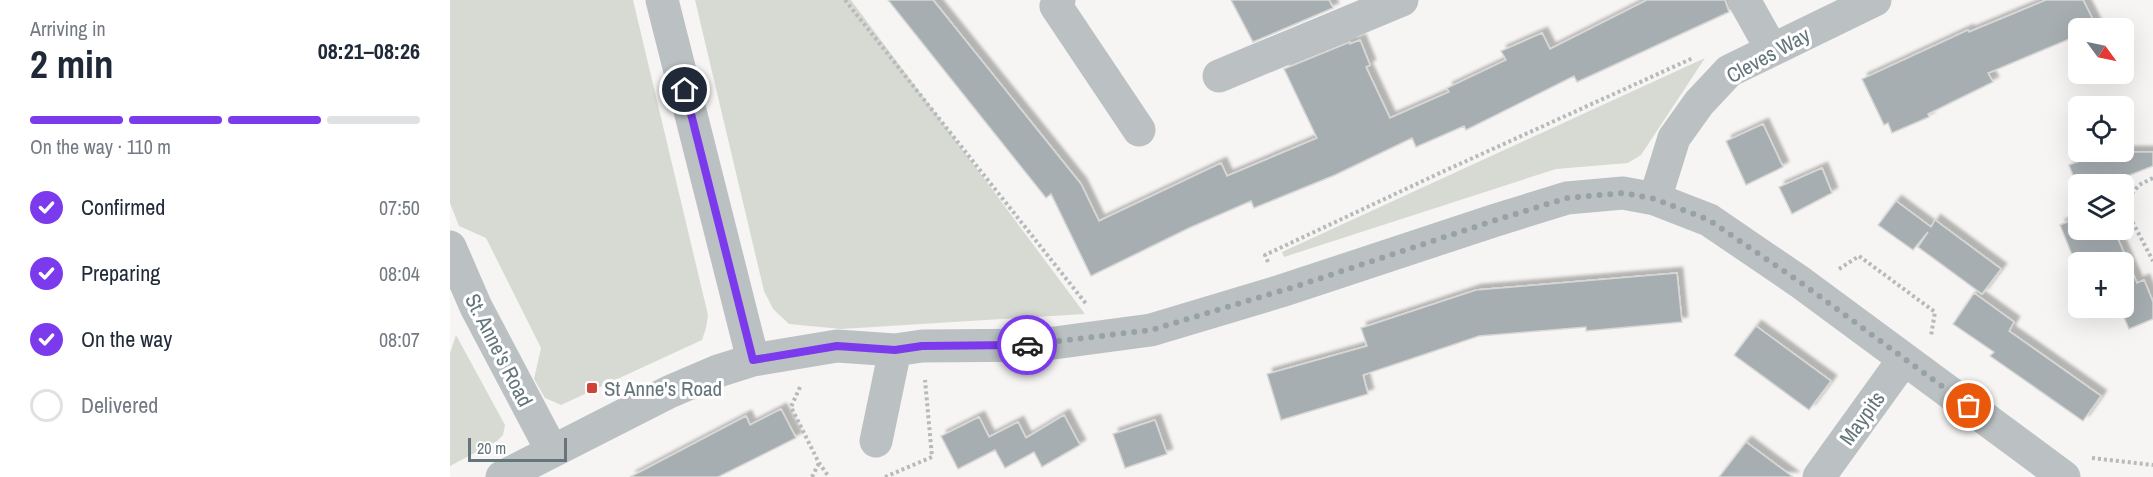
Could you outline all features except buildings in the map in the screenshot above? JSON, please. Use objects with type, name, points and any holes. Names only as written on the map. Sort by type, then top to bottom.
[{"type":"street","points":[[662,0],[753,360]]},
{"type":"street","points":[[1059,0],[1056,6],[1139,130]]},
{"type":"street","points":[[1219,76],[1402,0]]},
{"type":"street","points":[[1744,0],[1772,50]]},
{"type":"street","name":"Cleves Way","points":[[1655,199],[1674,138],[1699,103],[1729,71],[1875,0]]},
{"type":"street","points":[[508,476],[552,451],[669,392],[753,360],[837,346],[909,348],[1039,345],[1151,330],[1281,291],[1567,198],[1623,193],[1655,199],[1709,220],[1820,296],[2060,474]]},
{"type":"street","name":"St. Anne's Road","points":[[450,247],[476,307],[552,451]]},
{"type":"street","points":[[876,441],[909,348]]},
{"type":"street","name":"Maypits","points":[[1819,477],[1911,363]]},
{"type":"path","points":[[845,0],[1112,336]]},
{"type":"path","points":[[1281,291],[1265,255],[1696,57]]},
{"type":"path","points":[[2134,191],[2139,185],[2153,178]]},
{"type":"path","points":[[2134,224],[2153,261]]},
{"type":"path","points":[[1820,296],[1841,266],[1859,256],[1935,312],[1929,346],[1911,363]]},
{"type":"path","points":[[829,477],[819,463],[791,407],[805,378],[837,346]]},
{"type":"path","points":[[885,477],[932,457],[909,348]]},
{"type":"path","points":[[2060,474],[2071,456],[2153,465]]},
{"type":"path","points":[[812,477],[819,463]]},
{"type":"shaded area","points":[[450,0],[633,0],[708,315],[702,340],[561,405],[545,398],[534,379],[541,348],[486,238],[459,226],[450,203]]},
{"type":"shaded area","points":[[695,0],[851,0],[1085,314],[841,329],[789,324],[773,309],[764,291]]},
{"type":"shaded area","points":[[1705,58],[1641,155],[1628,163],[1556,169],[1284,257],[1282,252]]},
{"type":"shaded area","points":[[456,335],[505,425],[503,435],[497,441],[450,466],[450,353]]},
{"type":"way so far","points":[[1027,345],[1151,330],[1297,286],[1567,198],[1623,193],[1655,199],[1709,220],[1754,249],[1969,406]]},
{"type":"place","name":"St Anne's Road","points":[[592,388]]},
{"type":"route","points":[[685,90],[753,360],[837,346],[895,350],[922,346],[1027,345]]}]
